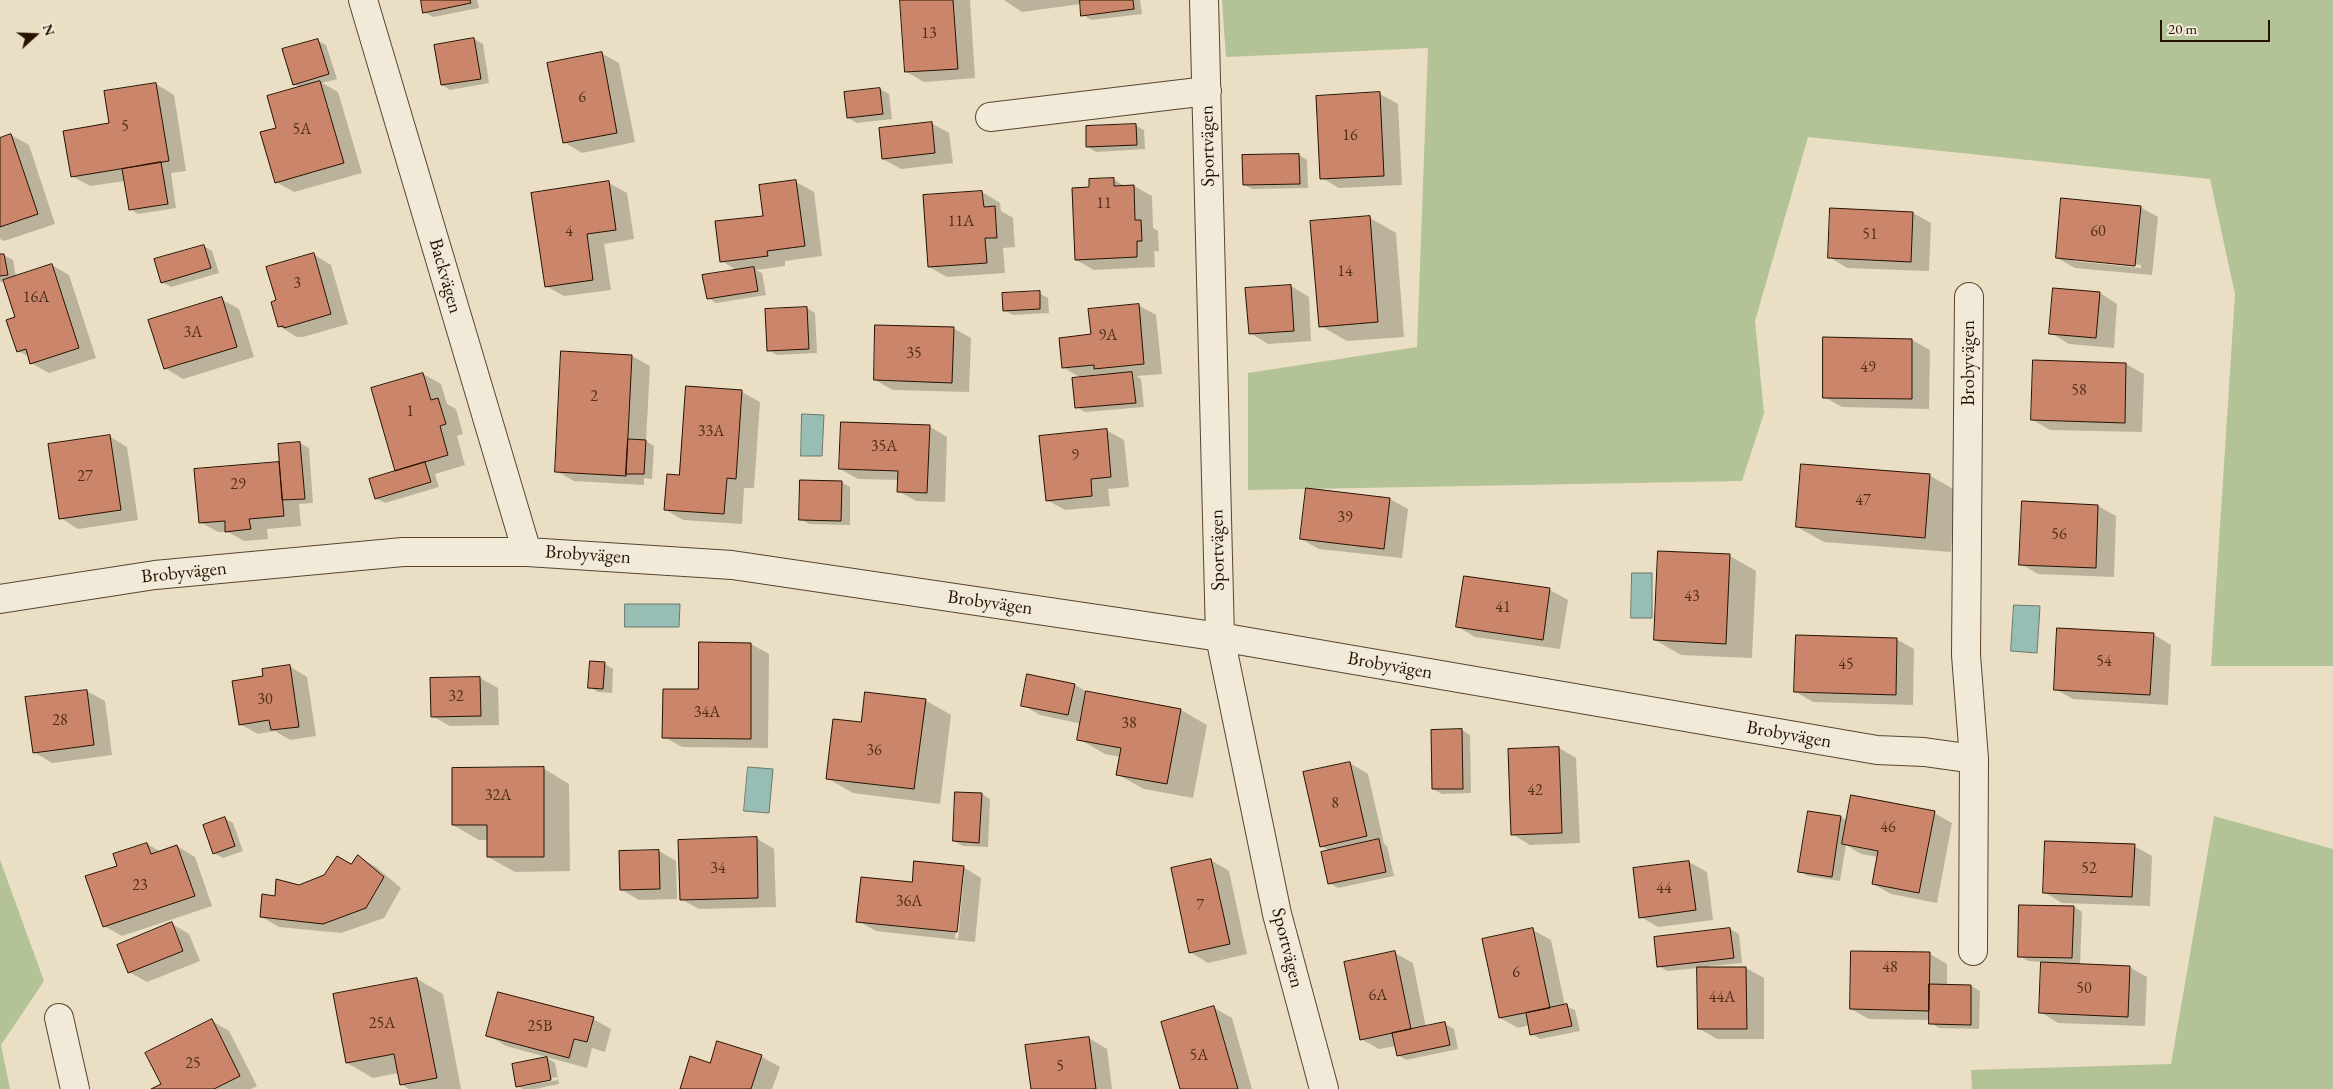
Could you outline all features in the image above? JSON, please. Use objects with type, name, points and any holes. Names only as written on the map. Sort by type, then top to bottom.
[{"type":"street","name":"Backvägen","points":[[363,0],[527,552]]},
{"type":"street","name":"Sportvägen","points":[[1204,0],[1220,637],[1277,914],[1324,1089]]},
{"type":"street","points":[[990,117],[1207,91]]},
{"type":"street","name":"Brobyvägen","points":[[1969,298],[1966,655],[1974,759],[1972,951]]},
{"type":"street","name":"Brobyvägen","points":[[0,599],[154,575],[404,552],[527,552],[732,565],[1220,637],[1877,750],[1924,752],[1974,759]]},
{"type":"street","points":[[59,1018],[75,1089]]},
{"type":"green space","points":[[1222,0],[2333,0],[2333,666],[2211,666],[2235,294],[2210,179],[1808,137],[1755,321],[1764,413],[1742,481],[1248,490],[1248,373],[1417,347],[1428,48],[1226,57]]},
{"type":"green space","points":[[2214,816],[2333,849],[2333,1089],[1972,1089],[1971,1070],[2171,1064]]},
{"type":"green space","points":[[0,860],[44,981],[1,1045],[10,1089],[0,1089]]},
{"type":"water","points":[[802,414],[824,415],[822,456],[801,456]]},
{"type":"water","points":[[1632,573],[1652,573],[1652,618],[1631,618]]},
{"type":"water","points":[[625,604],[680,604],[679,627],[625,627]]},
{"type":"water","points":[[2014,605],[2040,606],[2037,653],[2011,651]]},
{"type":"water","points":[[748,767],[773,769],[769,813],[744,811]]},
{"type":"building","points":[[421,0],[470,0],[471,3],[423,13]]},
{"type":"building","points":[[900,0],[953,0],[958,69],[905,72]]},
{"type":"building","points":[[1080,0],[1133,0],[1134,9],[1081,16]]},
{"type":"building","points":[[474,38],[481,79],[441,85],[434,45]]},
{"type":"building","points":[[318,39],[329,74],[293,85],[282,49]]},
{"type":"building","points":[[602,52],[617,133],[563,143],[547,63]]},
{"type":"building","points":[[320,81],[344,163],[275,183],[260,132],[276,128],[267,96]]},
{"type":"building","points":[[156,83],[169,161],[71,177],[63,131],[109,123],[104,91]]},
{"type":"building","points":[[880,88],[883,114],[847,118],[844,92]]},
{"type":"building","points":[[1380,92],[1384,176],[1320,179],[1316,96]]},
{"type":"building","points":[[932,122],[935,153],[882,159],[879,128]]},
{"type":"building","points":[[1136,124],[1137,145],[1086,147],[1086,126]]},
{"type":"building","points":[[11,134],[38,214],[0,227],[0,138]]},
{"type":"building","points":[[1299,154],[1300,184],[1243,185],[1242,155]]},
{"type":"building","points":[[161,162],[168,204],[129,210],[122,169]]},
{"type":"building","points":[[1114,178],[1114,186],[1134,185],[1135,220],[1141,220],[1142,241],[1137,241],[1137,257],[1075,260],[1072,188],[1089,187],[1089,179]]},
{"type":"building","points":[[796,180],[805,246],[767,251],[768,256],[720,262],[715,221],[763,216],[759,185]]},
{"type":"building","points":[[609,181],[616,230],[587,234],[593,280],[545,287],[531,193]]},
{"type":"building","points":[[982,191],[984,207],[995,206],[997,238],[985,238],[987,263],[928,267],[923,195]]},
{"type":"building","points":[[2061,198],[2141,206],[2135,266],[2056,258]]},
{"type":"building","points":[[1830,208],[1913,212],[1911,262],[1828,258]]},
{"type":"building","points":[[1370,216],[1378,322],[1319,327],[1310,221]]},
{"type":"building","points":[[204,245],[211,268],[161,283],[154,259]]},
{"type":"building","points":[[314,253],[331,314],[284,328],[283,326],[278,327],[271,302],[276,300],[266,267]]},
{"type":"building","points":[[0,254],[4,254],[8,275],[0,276]]},
{"type":"building","points":[[52,264],[79,348],[30,364],[26,349],[17,352],[6,320],[15,317],[3,280]]},
{"type":"building","points":[[754,267],[758,291],[707,299],[702,275]]},
{"type":"building","points":[[1291,285],[1294,331],[1249,334],[1245,288]]},
{"type":"building","points":[[2053,288],[2100,292],[2096,338],[2049,334]]},
{"type":"building","points":[[1040,291],[1040,309],[1003,311],[1002,293]]},
{"type":"building","points":[[222,297],[237,347],[164,369],[148,320]]},
{"type":"building","points":[[1139,304],[1144,364],[1094,369],[1094,365],[1062,368],[1059,338],[1091,334],[1088,309]]},
{"type":"building","points":[[807,307],[809,349],[767,351],[765,309]]},
{"type":"building","points":[[875,325],[954,327],[952,383],[874,380]]},
{"type":"building","points":[[1823,337],[1912,339],[1912,399],[1823,398]]},
{"type":"building","points":[[561,351],[632,355],[626,476],[555,472]]},
{"type":"building","points":[[2033,360],[2126,363],[2125,423],[2031,420]]},
{"type":"building","points":[[1132,372],[1136,403],[1075,408],[1072,378]]},
{"type":"building","points":[[423,373],[431,400],[438,398],[446,424],[440,426],[448,455],[395,471],[371,388]]},
{"type":"building","points":[[686,386],[742,390],[736,479],[727,478],[724,514],[664,510],[667,474],[679,475]]},
{"type":"building","points":[[841,422],[930,425],[927,493],[897,492],[898,471],[839,469]]},
{"type":"building","points":[[1107,429],[1111,477],[1091,479],[1092,496],[1046,501],[1039,436]]},
{"type":"building","points":[[110,435],[121,510],[59,519],[48,444]]},
{"type":"building","points":[[628,439],[646,440],[644,474],[626,474]]},
{"type":"building","points":[[300,442],[305,499],[282,500],[278,444]]},
{"type":"building","points":[[279,462],[284,516],[249,519],[251,529],[225,532],[225,521],[199,523],[194,469]]},
{"type":"building","points":[[425,462],[431,482],[375,499],[369,479]]},
{"type":"building","points":[[1801,464],[1930,474],[1925,538],[1796,527]]},
{"type":"building","points":[[800,480],[842,481],[841,521],[799,520]]},
{"type":"building","points":[[1306,488],[1390,498],[1384,549],[1300,539]]},
{"type":"building","points":[[2022,501],[2098,505],[2096,568],[2019,565]]},
{"type":"building","points":[[1658,551],[1730,554],[1726,644],[1654,640]]},
{"type":"building","points":[[1464,576],[1550,588],[1543,640],[1456,627]]},
{"type":"building","points":[[2057,628],[2154,633],[2150,695],[2054,690]]},
{"type":"building","points":[[1796,635],[1897,638],[1896,695],[1794,692]]},
{"type":"building","points":[[699,642],[751,643],[751,739],[662,738],[663,689],[698,689]]},
{"type":"building","points":[[590,661],[605,662],[603,689],[588,688]]},
{"type":"building","points":[[290,665],[299,727],[271,730],[269,720],[239,725],[232,681],[263,676],[262,669]]},
{"type":"building","points":[[1027,674],[1075,684],[1068,715],[1021,706]]},
{"type":"building","points":[[480,677],[481,716],[431,717],[430,678]]},
{"type":"building","points":[[87,690],[94,745],[33,753],[25,697]]},
{"type":"building","points":[[1086,691],[1181,709],[1167,784],[1116,775],[1121,748],[1077,740]]},
{"type":"building","points":[[865,692],[926,699],[914,789],[826,779],[833,719],[861,722]]},
{"type":"building","points":[[1462,729],[1463,789],[1432,789],[1431,730]]},
{"type":"building","points":[[1559,747],[1562,833],[1511,835],[1508,749]]},
{"type":"building","points":[[1350,762],[1367,836],[1320,847],[1303,772]]},
{"type":"building","points":[[544,767],[544,857],[487,857],[487,825],[452,825],[452,768]]},
{"type":"building","points":[[955,792],[982,793],[979,843],[953,841]]},
{"type":"building","points":[[1851,795],[1935,811],[1919,893],[1872,884],[1878,851],[1842,844]]},
{"type":"building","points":[[1808,811],[1841,816],[1832,877],[1798,872]]},
{"type":"building","points":[[225,817],[235,846],[213,854],[203,825]]},
{"type":"building","points":[[757,837],[758,898],[680,900],[678,840]]},
{"type":"building","points":[[1379,839],[1386,872],[1328,884],[1321,852]]},
{"type":"building","points":[[2045,841],[2135,844],[2132,897],[2043,893]]},
{"type":"building","points":[[147,843],[151,854],[177,845],[195,896],[103,927],[85,876],[117,866],[113,854]]},
{"type":"building","points":[[659,850],[660,889],[620,890],[619,851]]},
{"type":"building","points":[[358,855],[384,877],[366,908],[323,924],[260,917],[262,894],[275,896],[276,879],[299,885],[324,875],[337,856],[351,864]]},
{"type":"building","points":[[1211,859],[1230,944],[1189,953],[1171,868]]},
{"type":"building","points":[[914,861],[964,866],[957,932],[856,922],[861,877],[912,882]]},
{"type":"building","points":[[1689,861],[1696,910],[1639,918],[1633,868]]},
{"type":"building","points":[[2019,905],[2074,906],[2072,958],[2018,957]]},
{"type":"building","points":[[172,922],[183,951],[128,973],[117,945]]},
{"type":"building","points":[[1533,928],[1550,1008],[1499,1018],[1482,939]]},
{"type":"building","points":[[1730,928],[1734,958],[1657,967],[1654,937]]},
{"type":"building","points":[[1395,951],[1411,1029],[1360,1040],[1344,962]]},
{"type":"building","points":[[1851,951],[1930,952],[1929,1011],[1850,1009]]},
{"type":"building","points":[[2041,962],[2130,966],[2128,1017],[2039,1013]]},
{"type":"building","points":[[1697,967],[1746,967],[1747,1029],[1698,1029]]},
{"type":"building","points":[[417,978],[437,1078],[400,1085],[394,1054],[346,1063],[333,994]]},
{"type":"building","points":[[1929,984],[1971,985],[1971,1025],[1929,1024]]},
{"type":"building","points":[[498,992],[594,1017],[587,1042],[574,1039],[569,1058],[486,1036]]},
{"type":"building","points":[[1567,1004],[1572,1026],[1530,1035],[1526,1013]]},
{"type":"building","points":[[1214,1006],[1238,1089],[1180,1089],[1161,1022]]},
{"type":"building","points":[[212,1019],[240,1076],[214,1089],[151,1089],[161,1084],[145,1053]]},
{"type":"building","points":[[1445,1022],[1450,1045],[1397,1056],[1392,1033]]},
{"type":"building","points":[[1089,1037],[1096,1089],[1031,1089],[1025,1045]]},
{"type":"building","points":[[717,1041],[762,1055],[751,1089],[680,1089],[690,1056],[710,1063]]},
{"type":"building","points":[[547,1057],[551,1080],[516,1087],[512,1064]]}]
